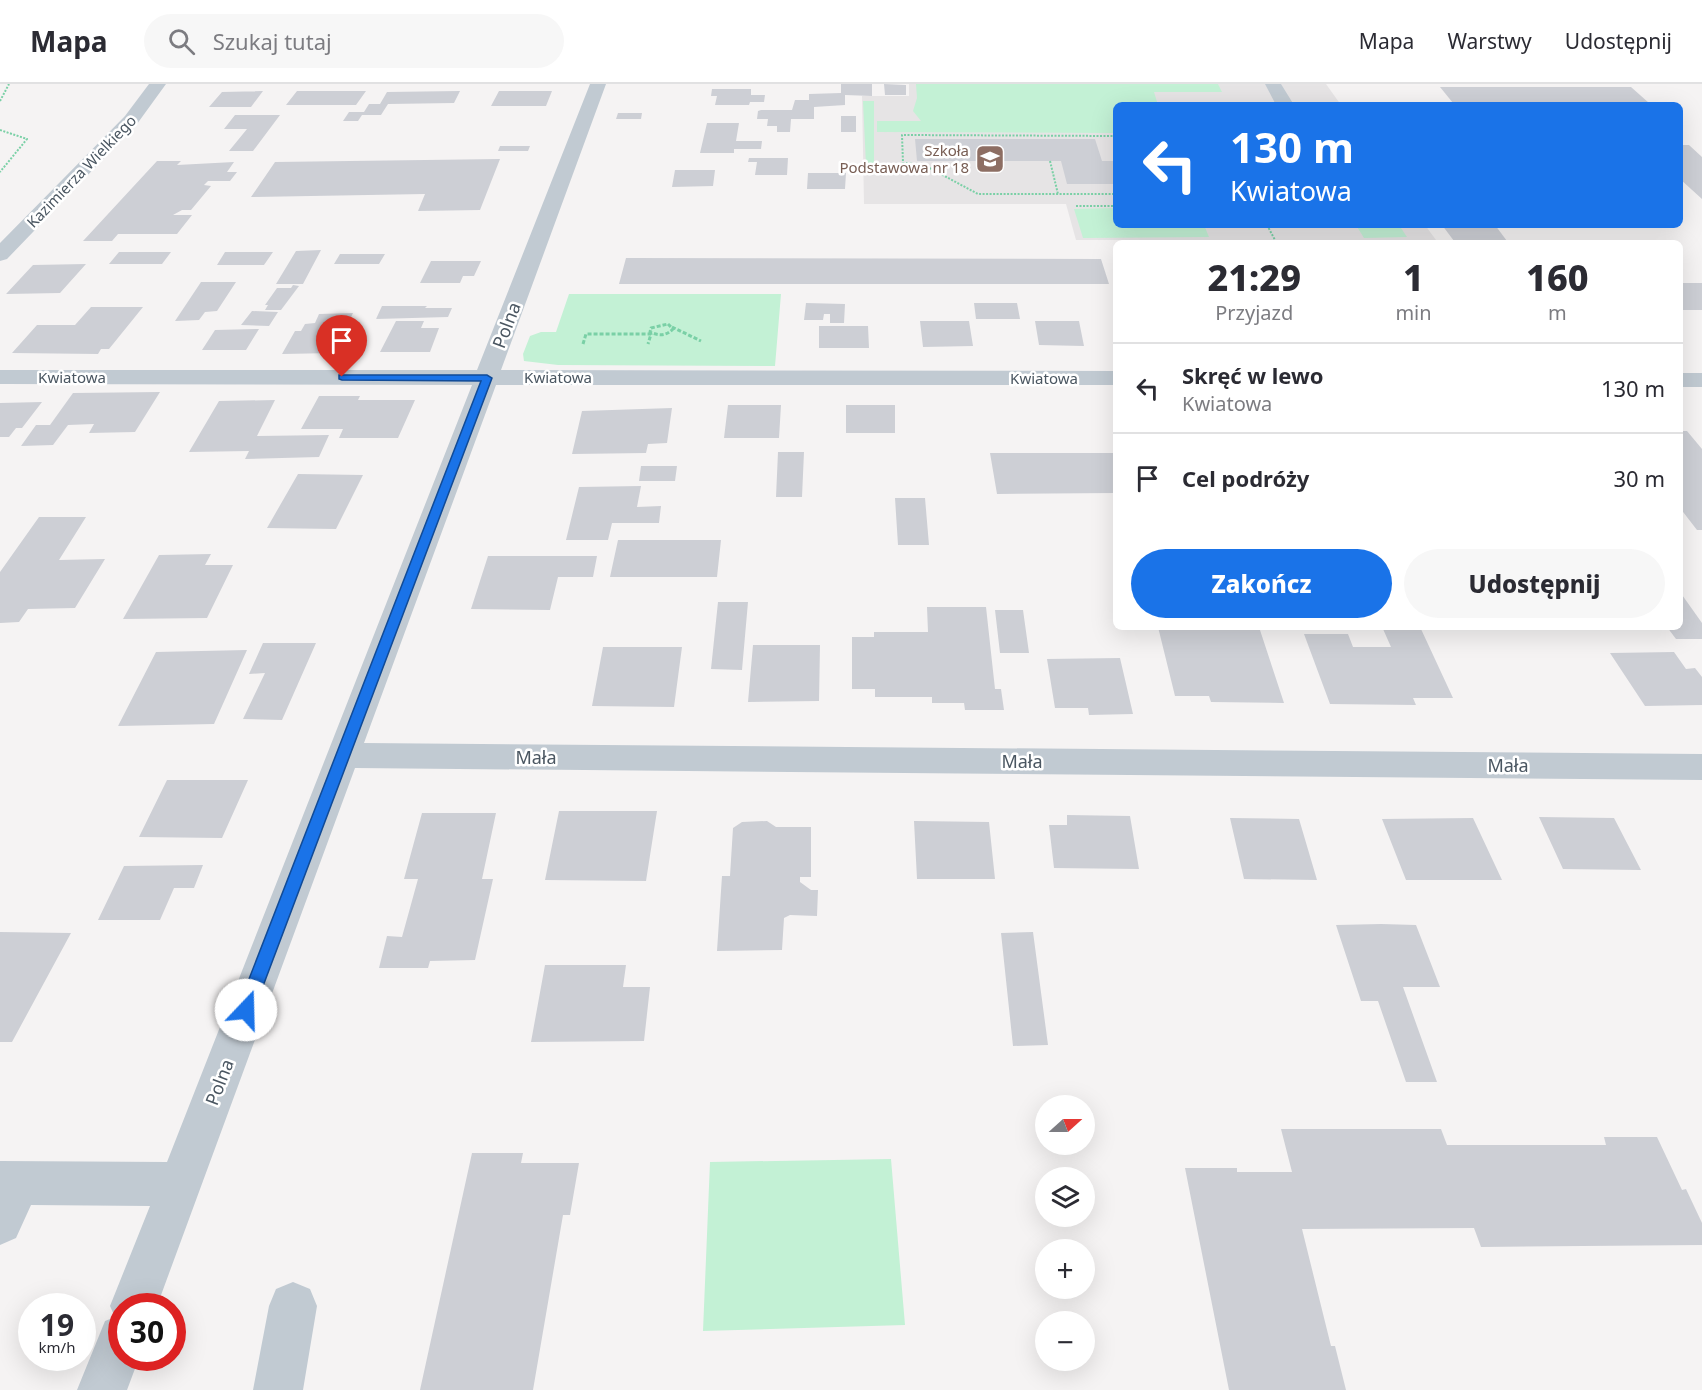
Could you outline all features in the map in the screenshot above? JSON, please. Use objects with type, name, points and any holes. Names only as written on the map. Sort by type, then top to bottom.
[{"type":"street","name":"Kazimierza Wielkiego","points":[[0,255],[131,120],[158,84]]},
{"type":"street","name":"Polna","points":[[139,1293],[598,84]]},
{"type":"street","points":[[1273,84],[1283,102]]},
{"type":"street","name":"Kwiatowa","points":[[0,377],[1113,378]]},
{"type":"street","points":[[1683,380],[1702,380]]},
{"type":"street","name":"Mała","points":[[342,755],[1702,767]]},
{"type":"street","points":[[0,1222],[9,1183],[180,1184]]},
{"type":"street","points":[[278,1390],[293,1306]]},
{"type":"street","points":[[102,1390],[109,1371]]},
{"type":"path","points":[[0,100],[9,84]]},
{"type":"path","points":[[0,130],[27,139],[18,147],[0,172]]},
{"type":"path","points":[[1113,136],[902,135],[903,163],[924,165],[978,194],[1113,194]]},
{"type":"path","points":[[1050,161],[1058,194]]},
{"type":"path","points":[[1076,206],[1113,206]]},
{"type":"path","points":[[1269,228],[1275,240]]},
{"type":"path","points":[[668,324],[673,331],[665,335],[654,335],[649,330],[656,325],[668,324]]},
{"type":"shaded area","name":"Szkoła Podstawowa nr 18","points":[[909,84],[1326,84],[1339,102],[1113,102],[1113,228],[1427,228],[1436,240],[1076,240],[1066,204],[864,204],[862,96],[909,96]]},
{"type":"green space","points":[[916,84],[1218,84],[1222,92],[1154,92],[1157,102],[1113,102],[1113,133],[877,132],[877,121],[921,121],[913,111],[917,98]]},
{"type":"green space","points":[[863,101],[874,101],[874,165],[866,165]]},
{"type":"green space","points":[[1113,208],[1113,228],[1205,228],[1209,237],[1083,238],[1074,209]]},
{"type":"green space","points":[[1358,228],[1401,228],[1407,237],[1364,238]]},
{"type":"green space","points":[[569,294],[781,294],[775,366],[558,365],[524,361],[523,354],[530,336],[541,332],[556,332]]},
{"type":"green space","points":[[891,1159],[905,1325],[703,1331],[710,1162]]},
{"type":"building","points":[[841,84],[872,84],[872,96],[845,95],[845,105],[814,107],[814,119],[791,119],[790,132],[777,132],[777,126],[767,126],[768,119],[757,119],[758,111],[761,110],[792,110],[795,100],[809,100],[809,94],[841,93]]},
{"type":"building","points":[[884,84],[906,85],[906,95],[885,95]]},
{"type":"building","points":[[1440,87],[1631,87],[1648,102],[1452,102]]},
{"type":"building","points":[[712,89],[751,89],[751,95],[765,95],[764,102],[750,102],[749,105],[715,105],[717,96],[711,96]]},
{"type":"building","points":[[263,91],[251,107],[209,107],[222,92]]},
{"type":"building","points":[[297,91],[366,91],[356,105],[286,105]]},
{"type":"building","points":[[460,91],[454,103],[388,104],[381,115],[362,115],[358,121],[343,121],[349,112],[364,112],[369,104],[380,104],[387,92]]},
{"type":"building","points":[[499,91],[552,91],[546,106],[491,106]]},
{"type":"building","points":[[618,113],[642,113],[641,119],[616,119]]},
{"type":"building","points":[[235,115],[280,115],[253,151],[229,151],[247,129],[224,129]]},
{"type":"building","points":[[841,116],[856,116],[856,132],[841,132]]},
{"type":"building","points":[[707,123],[739,123],[736,141],[762,141],[761,149],[734,149],[734,153],[700,153]]},
{"type":"building","points":[[915,139],[1095,139],[1102,161],[1113,161],[1113,184],[1067,184],[1061,161],[917,161]]},
{"type":"building","points":[[1683,145],[1689,145],[1702,157],[1702,199],[1683,182]]},
{"type":"building","points":[[500,146],[530,146],[528,151],[498,151]]},
{"type":"building","points":[[749,158],[788,158],[787,175],[755,175],[757,162],[748,162]]},
{"type":"building","points":[[500,159],[480,210],[418,211],[425,194],[251,197],[275,162]]},
{"type":"building","points":[[157,161],[181,161],[177,165],[234,162],[227,172],[237,172],[230,181],[208,181],[204,185],[211,186],[191,210],[182,210],[173,215],[192,215],[177,234],[118,234],[112,241],[83,241]]},
{"type":"building","points":[[675,170],[715,170],[713,186],[672,187]]},
{"type":"building","points":[[808,173],[846,173],[845,189],[807,189]]},
{"type":"building","points":[[1444,228],[1497,228],[1506,240],[1453,240]]},
{"type":"building","points":[[321,250],[303,284],[276,284],[296,251]]},
{"type":"building","points":[[119,252],[171,252],[162,264],[109,264]]},
{"type":"building","points":[[225,252],[273,252],[264,265],[217,265]]},
{"type":"building","points":[[340,254],[385,254],[379,264],[334,264]]},
{"type":"building","points":[[626,258],[1101,259],[1109,284],[619,284]]},
{"type":"building","points":[[431,261],[481,261],[474,276],[463,276],[460,283],[420,283]]},
{"type":"building","points":[[86,264],[60,293],[6,294],[33,265]]},
{"type":"building","points":[[201,282],[236,282],[217,311],[205,312],[199,320],[175,321]]},
{"type":"building","points":[[1683,283],[1702,283],[1702,310],[1683,310]]},
{"type":"building","points":[[293,285],[299,286],[281,310],[265,310],[268,305],[265,305],[277,288],[291,288]]},
{"type":"building","points":[[806,303],[845,304],[844,323],[830,323],[830,314],[824,314],[823,320],[804,320]]},
{"type":"building","points":[[974,303],[1017,303],[1020,319],[976,319]]},
{"type":"building","points":[[382,306],[452,308],[448,317],[376,319]]},
{"type":"building","points":[[91,307],[143,307],[109,349],[101,349],[98,354],[12,353],[37,325],[75,325]]},
{"type":"building","points":[[252,311],[278,312],[269,326],[241,325]]},
{"type":"building","points":[[353,313],[334,353],[282,354],[295,331],[301,331],[305,324],[315,323],[319,314]]},
{"type":"building","points":[[396,321],[424,321],[421,328],[439,328],[430,352],[380,352]]},
{"type":"building","points":[[920,321],[969,321],[973,346],[923,347]]},
{"type":"building","points":[[1035,321],[1079,321],[1084,346],[1039,345]]},
{"type":"building","points":[[819,326],[868,326],[869,348],[819,348]]},
{"type":"building","points":[[259,329],[246,350],[202,350],[215,330]]},
{"type":"building","points":[[160,392],[135,432],[89,433],[94,424],[68,425],[53,445],[21,446],[36,425],[50,425],[73,393]]},
{"type":"building","points":[[319,396],[360,396],[358,400],[415,400],[398,438],[339,438],[343,429],[301,429]]},
{"type":"building","points":[[275,400],[257,436],[329,435],[319,457],[245,459],[249,451],[189,452],[219,401]]},
{"type":"building","points":[[42,402],[22,428],[16,428],[9,437],[0,437],[0,403]]},
{"type":"building","points":[[728,405],[781,405],[779,438],[724,438]]},
{"type":"building","points":[[846,405],[895,405],[895,433],[846,433]]},
{"type":"building","points":[[672,408],[667,443],[648,444],[646,453],[572,454],[582,411]]},
{"type":"building","points":[[1683,431],[1687,431],[1702,449],[1702,530],[1697,530],[1683,512]]},
{"type":"building","points":[[778,452],[804,452],[802,497],[776,497]]},
{"type":"building","points":[[990,453],[1113,453],[1113,493],[997,494]]},
{"type":"building","points":[[641,466],[677,466],[675,481],[639,481]]},
{"type":"building","points":[[298,474],[363,475],[336,529],[267,528]]},
{"type":"building","points":[[641,486],[637,507],[661,506],[659,523],[612,523],[608,540],[566,540],[579,487]]},
{"type":"building","points":[[895,498],[925,498],[929,545],[898,545]]},
{"type":"building","points":[[39,517],[86,517],[59,560],[105,559],[75,608],[28,609],[19,622],[0,623],[0,572]]},
{"type":"building","points":[[618,540],[721,540],[717,577],[610,577]]},
{"type":"building","points":[[211,554],[205,565],[233,565],[207,618],[123,619],[159,555]]},
{"type":"building","points":[[488,556],[597,556],[593,577],[558,577],[550,610],[471,609]]},
{"type":"building","points":[[1683,596],[1702,623],[1702,639],[1676,639],[1669,630],[1683,630]]},
{"type":"building","points":[[718,602],[748,602],[742,670],[711,669]]},
{"type":"building","points":[[927,607],[986,607],[995,689],[1001,689],[1004,710],[965,710],[964,703],[932,703],[932,697],[875,697],[875,689],[852,689],[852,637],[874,637],[874,632],[928,632]]},
{"type":"building","points":[[995,610],[1023,610],[1029,653],[1000,653]]},
{"type":"building","points":[[1159,630],[1260,630],[1284,703],[1211,702],[1209,696],[1175,696]]},
{"type":"building","points":[[1383,630],[1421,630],[1453,698],[1413,698],[1416,705],[1330,704],[1304,634],[1348,634],[1353,647],[1391,647]]},
{"type":"building","points":[[263,643],[316,643],[282,720],[243,719],[265,673],[249,674]]},
{"type":"building","points":[[753,645],[820,645],[819,701],[748,702]]},
{"type":"building","points":[[603,647],[682,647],[674,707],[592,706]]},
{"type":"building","points":[[247,650],[214,724],[118,726],[156,652]]},
{"type":"building","points":[[1674,652],[1686,669],[1695,668],[1702,677],[1702,705],[1645,706],[1610,653]]},
{"type":"building","points":[[1120,658],[1133,714],[1089,715],[1088,708],[1055,708],[1047,659]]},
{"type":"building","points":[[167,780],[248,780],[222,838],[139,837]]},
{"type":"building","points":[[559,811],[657,811],[646,881],[545,880]]},
{"type":"building","points":[[422,813],[496,813],[482,879],[493,879],[475,960],[430,961],[428,968],[379,968],[387,936],[402,937],[418,879],[404,879]]},
{"type":"building","points":[[1067,815],[1130,816],[1139,869],[1054,868],[1049,825],[1067,825]]},
{"type":"building","points":[[1539,817],[1614,818],[1641,870],[1563,869]]},
{"type":"building","points":[[1230,818],[1299,819],[1317,880],[1244,879]]},
{"type":"building","points":[[1473,818],[1502,880],[1406,880],[1382,819]]},
{"type":"building","points":[[767,821],[776,827],[811,827],[811,877],[800,877],[800,882],[811,890],[818,890],[817,916],[790,915],[784,918],[782,950],[717,951],[722,876],[730,876],[733,828],[742,822]]},
{"type":"building","points":[[914,821],[989,822],[995,879],[917,879]]},
{"type":"building","points":[[203,865],[194,888],[174,888],[160,920],[98,920],[124,866]]},
{"type":"building","points":[[1336,925],[1416,925],[1440,987],[1403,987],[1437,1082],[1406,1082],[1378,1001],[1361,1001]]},
{"type":"building","points":[[0,932],[71,933],[12,1042],[0,1042]]},
{"type":"building","points":[[1033,932],[1048,1045],[1013,1046],[1001,933]]},
{"type":"building","points":[[545,965],[626,965],[623,987],[650,987],[644,1041],[531,1042]]},
{"type":"building","points":[[1281,1129],[1441,1129],[1447,1145],[1606,1145],[1604,1137],[1657,1137],[1682,1190],[1686,1189],[1702,1223],[1702,1245],[1481,1247],[1474,1228],[1302,1229],[1331,1346],[1335,1346],[1346,1390],[1229,1390],[1185,1168],[1237,1168],[1237,1172],[1292,1172]]},
{"type":"building","points":[[472,1153],[523,1153],[521,1163],[579,1163],[570,1215],[563,1215],[533,1390],[420,1390]]},
{"type":"place","name":"Szkoła Podstawowa nr 18","points":[[990,159]]},
{"type":"route","points":[[246,1010],[487,378],[342,377]]}]
